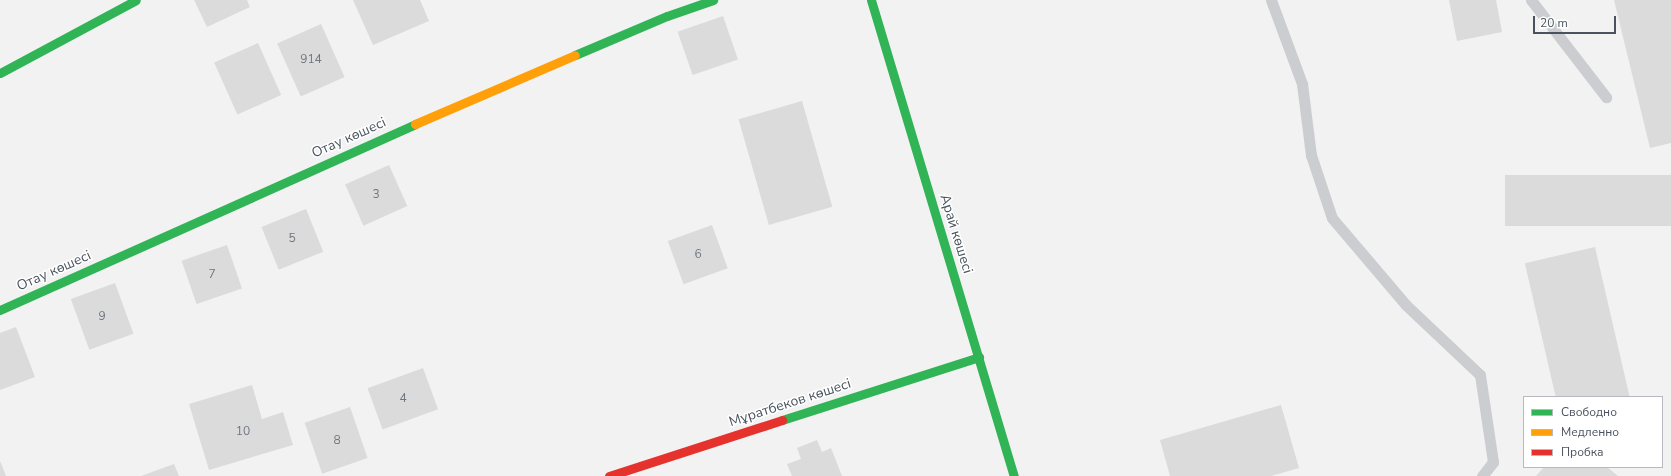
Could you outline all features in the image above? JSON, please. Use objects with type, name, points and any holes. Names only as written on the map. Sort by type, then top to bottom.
[{"type":"street","points":[[0,73],[136,0]]},
{"type":"street","name":"Отау көшесі","points":[[0,310],[477,96],[667,16],[713,0]]},
{"type":"street","name":"Арай көшесі","points":[[871,0],[1014,476]]},
{"type":"street","name":"Мұратбеков көшесі","points":[[609,476],[979,357]]},
{"type":"lane","points":[[1271,0],[1302,84],[1310,155],[1332,218],[1406,304],[1480,375],[1493,462],[1482,476]]},
{"type":"lane","points":[[1532,0],[1606,97]]},
{"type":"building","points":[[194,0],[247,0],[250,7],[207,27]]},
{"type":"building","points":[[353,0],[420,0],[429,21],[373,45]]},
{"type":"building","points":[[1449,0],[1496,0],[1502,32],[1457,41]]},
{"type":"building","points":[[1614,0],[1671,0],[1671,143],[1650,148]]},
{"type":"building","points":[[723,16],[738,59],[693,75],[678,32]]},
{"type":"building","points":[[321,24],[345,77],[301,97],[277,44]]},
{"type":"building","points":[[258,43],[281,95],[237,115],[214,63]]},
{"type":"building","points":[[802,101],[832,207],[769,225],[739,119]]},
{"type":"building","points":[[389,165],[407,206],[363,226],[345,185]]},
{"type":"building","points":[[1505,175],[1671,175],[1671,226],[1505,226]]},
{"type":"building","points":[[306,209],[323,252],[279,270],[261,227]]},
{"type":"building","points":[[712,225],[728,268],[684,284],[668,241]]},
{"type":"building","points":[[227,245],[242,288],[197,304],[182,261]]},
{"type":"building","points":[[1595,247],[1629,396],[1556,396],[1525,263]]},
{"type":"building","points":[[115,283],[133,334],[89,350],[71,299]]},
{"type":"building","points":[[16,327],[35,377],[0,390],[0,333]]},
{"type":"building","points":[[423,368],[438,409],[383,430],[368,388]]},
{"type":"building","points":[[252,385],[262,419],[283,412],[293,445],[209,470],[189,404]]},
{"type":"building","points":[[1281,405],[1299,468],[1271,476],[1170,476],[1160,440]]},
{"type":"building","points":[[350,407],[368,458],[322,474],[305,423]]},
{"type":"building","points":[[817,440],[822,452],[831,448],[842,476],[792,476],[787,464],[801,459],[797,448]]},
{"type":"building","points":[[0,461],[6,476],[0,476]]},
{"type":"building","points":[[174,464],[179,476],[141,476]]},
{"type":"building","points":[[1543,468],[1608,468],[1618,476],[1536,476]]},
{"type":"traffic: fast","points":[[0,73],[136,0]]},
{"type":"traffic: fast","points":[[575,55],[667,16],[713,0]]},
{"type":"traffic: fast","points":[[871,0],[1014,476]]},
{"type":"traffic: fast","points":[[0,310],[415,124]]},
{"type":"traffic: fast","points":[[782,420],[979,357]]},
{"type":"traffic: slow","points":[[415,124],[575,55]]},
{"type":"traffic: jam","points":[[609,476],[782,420]]}]
